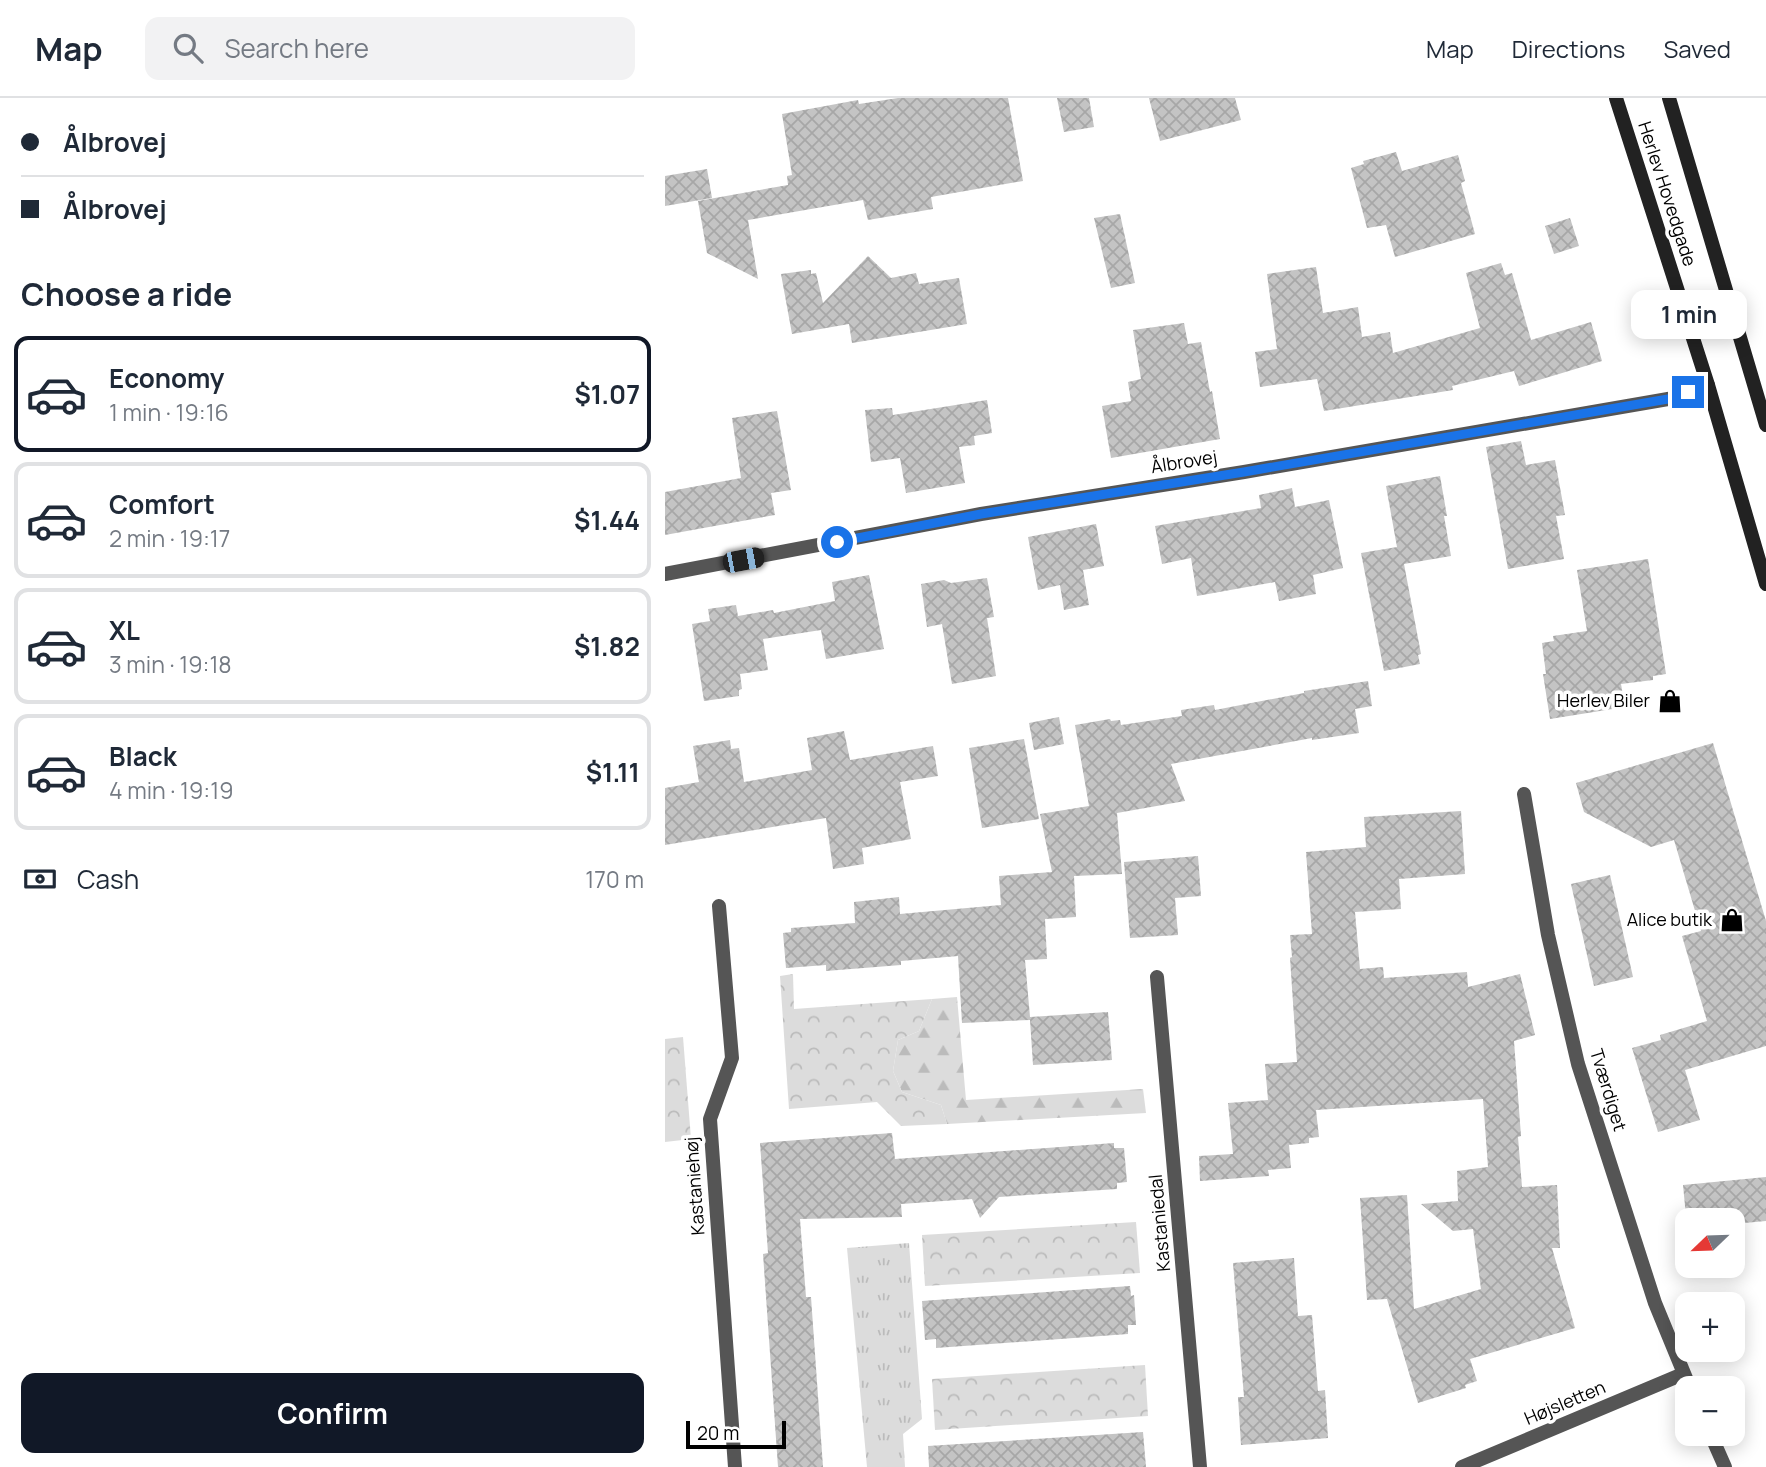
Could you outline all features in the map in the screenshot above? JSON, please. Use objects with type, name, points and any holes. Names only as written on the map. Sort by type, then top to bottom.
[{"type":"main road","name":"Herlev Hovedgade","points":[[1616,98],[1707,385],[1766,584]]},
{"type":"main road","name":"Herlev Hovedgade","points":[[1669,98],[1766,425]]},
{"type":"street","name":"Ålbrovej","points":[[665,574],[981,514],[1668,399],[1707,385]]},
{"type":"street","name":"Tværdiget","points":[[1524,794],[1548,935],[1578,1064],[1655,1303],[1685,1376]]},
{"type":"street","name":"Kastaniehøj","points":[[719,906],[732,1058],[710,1119],[735,1467]]},
{"type":"street","name":"Kastaniedal","points":[[1157,976],[1201,1467]]},
{"type":"street","name":"Højsletten","points":[[1462,1467],[1675,1386]]},
{"type":"street","points":[[1716,1446],[1725,1467]]},
{"type":"green space","points":[[793,974],[794,1009],[932,999],[919,1031],[898,1040],[893,1071],[902,1092],[941,1105],[947,1124],[901,1126],[877,1102],[789,1109],[780,976]]},
{"type":"green space","points":[[957,997],[966,1100],[1143,1089],[1146,1113],[947,1124],[941,1105],[902,1092],[893,1071],[898,1040],[919,1031],[932,999]]},
{"type":"green space","points":[[683,1037],[691,1139],[665,1142],[665,1039]]},
{"type":"green space","points":[[1136,1222],[1140,1273],[925,1286],[922,1235]]},
{"type":"green space","points":[[909,1243],[922,1419],[903,1434],[905,1467],[867,1467],[847,1248]]},
{"type":"green space","points":[[1145,1365],[1148,1416],[935,1430],[932,1379]]},
{"type":"building","points":[[898,98],[1008,98],[1023,181],[931,197],[933,209],[868,220],[863,200],[748,220],[758,279],[707,253],[698,201],[788,185],[787,176],[792,175],[782,114],[858,100],[859,104]]},
{"type":"building","points":[[1057,98],[1089,98],[1094,127],[1064,132]]},
{"type":"building","points":[[1149,98],[1235,98],[1241,120],[1160,141]]},
{"type":"building","points":[[1396,152],[1402,171],[1458,155],[1465,181],[1461,183],[1475,234],[1395,257],[1386,225],[1367,228],[1351,168],[1364,164],[1363,161]]},
{"type":"building","points":[[707,169],[712,198],[665,206],[665,176]]},
{"type":"building","points":[[1120,214],[1135,283],[1111,288],[1094,218]]},
{"type":"building","points":[[1570,218],[1579,246],[1554,254],[1545,226]]},
{"type":"building","points":[[868,256],[891,278],[916,273],[919,284],[959,278],[967,324],[852,343],[849,324],[792,334],[781,274],[811,270],[811,274],[816,273],[823,303]]},
{"type":"building","points":[[1501,263],[1505,275],[1512,273],[1531,340],[1591,322],[1602,361],[1519,386],[1514,371],[1452,386],[1453,390],[1324,411],[1317,379],[1260,387],[1255,352],[1277,349],[1267,274],[1316,267],[1323,313],[1358,307],[1362,337],[1390,332],[1393,353],[1480,328],[1466,273]]},
{"type":"building","points":[[1184,323],[1188,344],[1201,342],[1220,439],[1111,458],[1102,406],[1131,401],[1128,382],[1141,379],[1133,330]]},
{"type":"building","points":[[987,400],[992,433],[974,436],[975,445],[959,447],[965,483],[906,493],[900,458],[871,462],[865,410],[892,408],[893,415]]},
{"type":"building","points":[[777,411],[791,490],[771,493],[775,515],[665,535],[665,492],[741,478],[732,418]]},
{"type":"building","points":[[1521,441],[1526,465],[1555,460],[1565,515],[1556,516],[1564,559],[1508,569],[1486,447]]},
{"type":"building","points":[[1440,476],[1451,556],[1404,564],[1421,654],[1418,655],[1420,664],[1384,671],[1361,553],[1397,547],[1386,486]]},
{"type":"building","points":[[1292,488],[1295,507],[1329,500],[1343,568],[1313,575],[1316,594],[1279,601],[1275,582],[1197,596],[1191,558],[1162,564],[1155,526],[1261,508],[1259,495]]},
{"type":"building","points":[[1096,524],[1104,566],[1083,570],[1089,605],[1064,610],[1060,585],[1038,590],[1028,537]]},
{"type":"building","points":[[1648,559],[1666,674],[1653,676],[1653,680],[1621,684],[1625,707],[1550,719],[1543,674],[1546,674],[1542,643],[1554,641],[1553,636],[1587,631],[1577,570]]},
{"type":"building","points":[[869,575],[884,649],[826,659],[821,630],[763,639],[768,670],[740,674],[742,689],[739,690],[739,696],[704,701],[692,624],[710,621],[708,609],[736,605],[738,616],[773,610],[774,613],[835,601],[832,582]]},
{"type":"building","points":[[987,578],[994,617],[987,618],[996,676],[952,684],[942,624],[927,627],[921,584]]},
{"type":"building","points":[[1368,681],[1372,706],[1355,709],[1359,733],[1312,738],[1171,764],[1185,801],[1117,813],[1122,874],[1074,876],[1076,917],[1045,919],[1047,959],[1025,960],[1030,1017],[1108,1012],[1112,1060],[1033,1065],[1030,1020],[962,1023],[958,956],[901,961],[901,965],[826,971],[826,965],[786,968],[783,933],[791,932],[791,928],[855,923],[854,902],[899,897],[900,914],[1001,905],[999,876],[1052,872],[1040,814],[1089,806],[1075,725],[1110,719],[1120,720],[1121,725],[1182,716],[1181,710],[1214,705],[1215,710]]},
{"type":"building","points":[[1059,717],[1064,744],[1034,750],[1029,723]]},
{"type":"building","points":[[844,731],[850,760],[933,746],[938,776],[900,782],[911,839],[862,848],[864,864],[833,869],[826,818],[665,845],[665,788],[699,782],[693,746],[730,740],[731,749],[739,748],[744,782],[812,770],[807,738]]},
{"type":"building","points":[[1024,739],[1039,819],[982,828],[969,748]]},
{"type":"building","points":[[1713,743],[1766,921],[1766,1046],[1685,1070],[1700,1120],[1658,1132],[1632,1048],[1661,1040],[1660,1035],[1707,1021],[1682,936],[1701,931],[1674,840],[1651,847],[1584,812],[1576,783]]},
{"type":"building","points":[[1461,811],[1465,874],[1399,879],[1401,909],[1355,912],[1360,969],[1383,967],[1384,978],[1467,972],[1468,987],[1520,974],[1535,1035],[1514,1041],[1522,1187],[1557,1185],[1560,1248],[1552,1248],[1575,1328],[1470,1359],[1477,1381],[1465,1385],[1466,1388],[1418,1403],[1387,1299],[1367,1300],[1360,1198],[1407,1195],[1414,1309],[1481,1289],[1473,1229],[1453,1231],[1421,1204],[1458,1201],[1457,1171],[1488,1167],[1483,1099],[1316,1110],[1319,1137],[1309,1138],[1309,1143],[1289,1145],[1291,1168],[1268,1170],[1269,1176],[1200,1181],[1199,1156],[1233,1154],[1228,1103],[1268,1100],[1265,1064],[1297,1062],[1290,935],[1312,934],[1306,852],[1366,847],[1364,817]]},
{"type":"building","points":[[1198,856],[1201,896],[1175,898],[1178,935],[1130,938],[1124,862]]},
{"type":"building","points":[[1610,875],[1633,977],[1594,986],[1571,884]]},
{"type":"building","points":[[892,1133],[895,1159],[1114,1143],[1114,1148],[1124,1148],[1127,1182],[1117,1183],[1117,1189],[999,1197],[980,1218],[972,1199],[901,1204],[902,1217],[800,1219],[806,1297],[811,1297],[823,1467],[778,1467],[763,1254],[768,1253],[760,1143]]},
{"type":"building","points":[[1766,1177],[1766,1221],[1745,1223],[1745,1208],[1685,1208],[1683,1185]]},
{"type":"building","points":[[1294,1258],[1298,1316],[1312,1315],[1318,1391],[1325,1390],[1328,1438],[1241,1445],[1238,1397],[1244,1397],[1233,1263]]},
{"type":"building","points":[[1130,1286],[1131,1296],[1134,1295],[1136,1325],[1128,1325],[1128,1334],[936,1348],[936,1339],[925,1340],[922,1301]]},
{"type":"building","points":[[1143,1432],[1146,1467],[929,1467],[928,1446]]},
{"type":"place","name":"Herlev Biler","points":[[1670,701]]},
{"type":"place","name":"Alice butik","points":[[1732,920]]},
{"type":"route","points":[[837,542],[981,514],[1668,399],[1688,392]]}]
